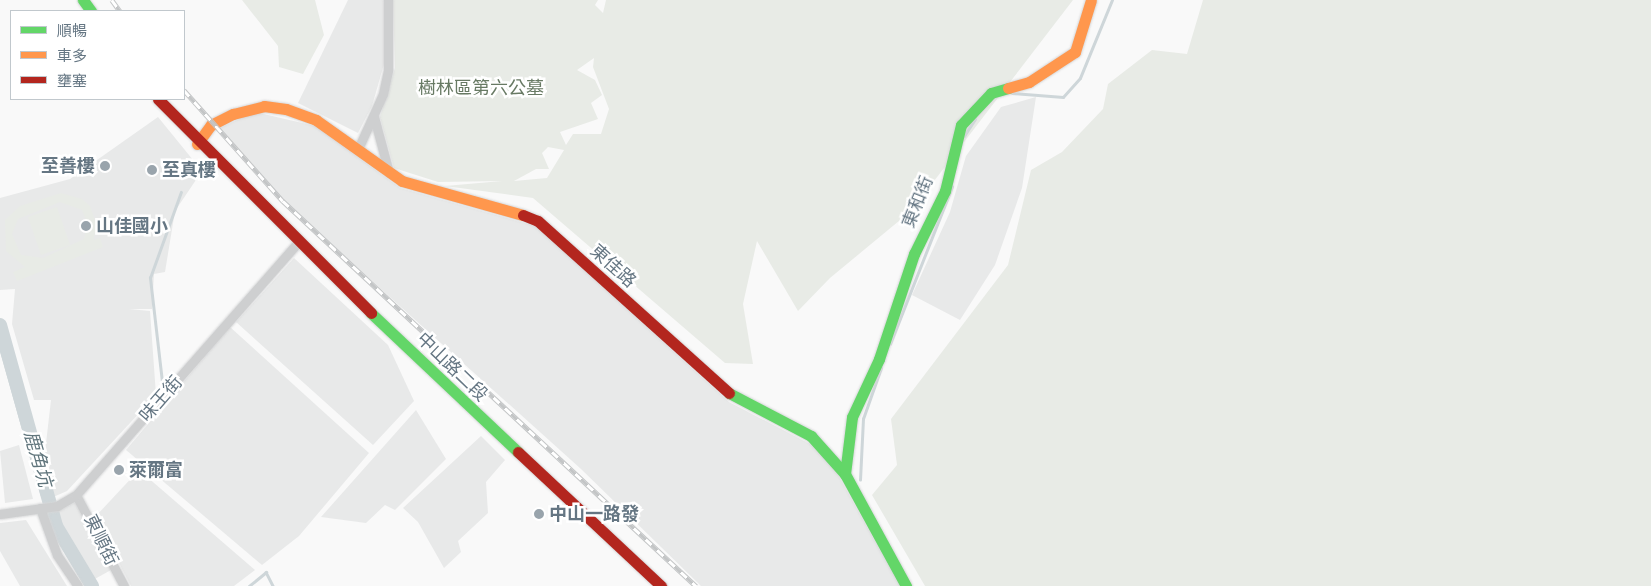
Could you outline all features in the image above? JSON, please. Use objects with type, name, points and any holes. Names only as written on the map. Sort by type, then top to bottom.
[{"type":"street","points":[[83,0],[91,10]]},
{"type":"street","points":[[358,149],[374,117],[388,70],[388,0]]},
{"type":"street","name":"東和街","points":[[845,474],[852,417],[879,359],[914,254],[945,191],[961,125],[991,93],[1029,82],[1075,52],[1091,0]]},
{"type":"street","name":"中山路二段","points":[[159,100],[197,144],[297,244],[661,586]]},
{"type":"street","name":"東佳路","points":[[197,144],[211,125],[264,106],[286,109],[316,120],[389,173],[538,221],[734,397],[811,436],[845,474],[906,586]]},
{"type":"street","points":[[374,117],[389,173]]},
{"type":"street","name":"味王街","points":[[0,514],[57,506],[76,495],[297,244]]},
{"type":"street","name":"東順街","points":[[76,495],[124,586]]},
{"type":"street","points":[[41,508],[57,555],[78,586]]},
{"type":"shaded area","points":[[348,0],[384,0],[384,64],[372,106],[358,133],[298,103]]},
{"type":"shaded area","points":[[1036,97],[1022,188],[995,265],[960,320],[912,295],[950,212],[966,156],[1001,107]]},
{"type":"shaded area","points":[[255,112],[315,126],[400,188],[535,226],[729,402],[810,444],[834,468],[900,586],[701,586],[581,469],[283,201],[220,128]]},
{"type":"shaded area","points":[[158,117],[202,171],[175,211],[165,272],[154,274],[152,309],[129,309],[150,311],[156,395],[67,491],[51,498],[43,469],[51,400],[34,400],[12,324],[15,289],[0,290],[0,198],[70,179]]},
{"type":"shaded area","points":[[294,258],[388,345],[414,401],[373,445],[236,322]]},
{"type":"shaded area","points":[[230,327],[369,453],[299,536],[262,565],[126,450]]},
{"type":"shaded area","points":[[416,410],[446,459],[395,510],[385,505],[366,523],[321,517]]},
{"type":"shaded area","points":[[481,436],[505,460],[486,482],[488,513],[458,541],[461,552],[444,568],[418,522],[403,508]]},
{"type":"shaded area","points":[[19,445],[33,499],[5,503],[0,451]]},
{"type":"shaded area","points":[[139,470],[255,570],[234,586],[131,586],[95,517]]},
{"type":"shaded area","points":[[76,502],[111,570],[93,580],[56,512]]},
{"type":"shaded area","points":[[26,520],[67,586],[20,586],[0,551],[0,523]]},
{"type":"green space","points":[[242,0],[315,0],[324,35],[303,74],[279,67],[278,46]]},
{"type":"green space","name":"樹林區第六公墓","points":[[393,0],[598,0],[595,5],[603,13],[606,0],[1073,0],[911,211],[830,278],[798,311],[757,241],[743,304],[753,364],[725,363],[533,198],[445,186],[502,181],[438,182],[394,168],[380,117],[395,68]],"holes":[[[594,58],[593,67],[609,109],[601,134],[573,134],[566,145],[560,132],[598,119],[591,103],[602,95],[595,80],[577,70]],[[548,147],[564,150],[547,178],[514,181],[536,169],[549,169],[542,153]]]},
{"type":"green space","points":[[1203,0],[1651,0],[1651,586],[925,586],[872,495],[897,465],[891,419],[1008,265],[1031,170],[1062,152],[1103,109],[1108,84],[1152,50],[1187,54]]},
{"type":"green space","points":[[61,193],[82,199],[90,206],[97,226],[93,240],[100,238],[103,247],[17,281],[13,272],[25,267],[6,251],[5,220],[20,206]],"holes":[[[60,202],[82,210],[88,225],[84,239],[43,258],[21,255],[12,234],[18,219]]]},
{"type":"green space","points":[[57,207],[70,245],[41,255],[28,217]]},
{"type":"waterway","points":[[1012,93],[1063,97],[1080,78],[1112,0]]},
{"type":"waterway","points":[[964,136],[975,119]]},
{"type":"waterway","points":[[890,344],[952,187]]},
{"type":"waterway","points":[[162,382],[150,278],[181,192]]},
{"type":"waterway","name":"鹿角坑","points":[[0,325],[56,526],[92,586]]},
{"type":"waterway","points":[[0,346],[42,494]]},
{"type":"waterway","points":[[860,480],[863,419],[881,368]]},
{"type":"waterway","points":[[249,586],[266,572],[273,586]]},
{"type":"railway","points":[[112,0],[119,10]]},
{"type":"railway","points":[[185,91],[283,201],[696,586]]},
{"type":"traffic: fast","points":[[83,0],[90,10]]},
{"type":"traffic: fast","points":[[845,474],[852,417],[879,359],[914,254],[945,191],[961,125],[991,93],[1008,88]]},
{"type":"traffic: fast","points":[[371,313],[518,452]]},
{"type":"traffic: fast","points":[[729,393],[811,436],[845,474],[906,586]]},
{"type":"traffic: slow","points":[[1008,88],[1029,82],[1075,52],[1091,0]]},
{"type":"traffic: slow","points":[[197,144],[211,125],[233,114],[264,106],[286,109],[316,120],[402,181],[523,215]]},
{"type":"traffic: jam","points":[[159,100],[371,313]]},
{"type":"traffic: jam","points":[[523,215],[538,221],[729,393]]},
{"type":"traffic: jam","points":[[518,452],[661,586]]},
{"type":"place","name":"至善樓","points":[[105,166]]},
{"type":"place","name":"至真樓","points":[[152,170]]},
{"type":"place","name":"山佳國小","points":[[86,226]]},
{"type":"place","name":"萊爾富","points":[[119,470]]},
{"type":"place","name":"中山一路發","points":[[539,514]]}]
